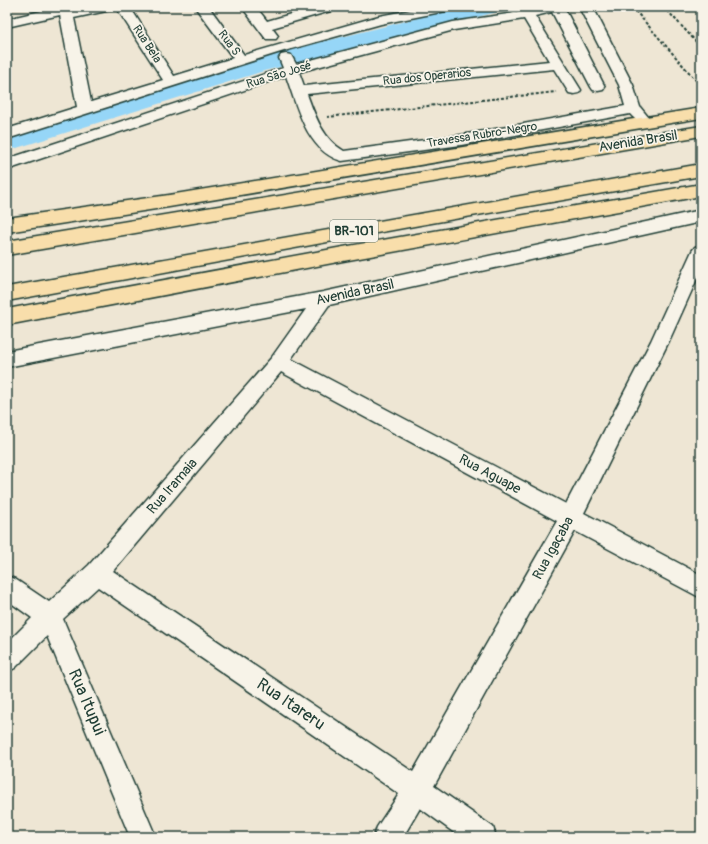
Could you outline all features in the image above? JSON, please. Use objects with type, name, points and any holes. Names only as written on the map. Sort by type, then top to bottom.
[{"type":"highway","name":"Avenida Brasil","points":[[7,226],[169,201],[701,113]]},
{"type":"highway","name":"Avenida Brasil","points":[[7,248],[701,131]]},
{"type":"highway","name":"BR-101","points":[[7,294],[412,220],[701,170]]},
{"type":"highway","points":[[7,317],[343,254],[701,190]]},
{"type":"highway","points":[[7,241],[79,236]]},
{"type":"street","points":[[7,23],[65,11],[106,7]]},
{"type":"street","name":"Rua Bela","points":[[123,7],[171,82]]},
{"type":"street","name":"Rua S","points":[[202,7],[241,60]]},
{"type":"street","points":[[249,7],[281,49],[290,67],[310,119]]},
{"type":"street","points":[[264,26],[329,7]]},
{"type":"street","name":"Rua São José","points":[[7,134],[85,108],[241,60],[379,20],[446,7]]},
{"type":"street","points":[[556,7],[598,87]]},
{"type":"street","name":"Rua São José","points":[[7,165],[290,67],[453,26],[528,15],[556,7]]},
{"type":"street","points":[[586,7],[626,85],[633,109],[646,122]]},
{"type":"street","points":[[65,11],[85,108]]},
{"type":"street","points":[[528,15],[574,90]]},
{"type":"street","name":"Rua dos Operarios","points":[[298,91],[557,64]]},
{"type":"street","name":"Travessa Rubro-Negro","points":[[310,119],[321,139],[330,151],[342,156],[350,156],[461,140],[633,109]]},
{"type":"street","name":"Avenida Brasil","points":[[7,359],[323,300],[701,216]]},
{"type":"street","name":"Rua Igaçaba","points":[[387,837],[417,790],[571,517],[660,341],[701,251]]},
{"type":"street","name":"Rua Iramaia","points":[[7,660],[50,616],[97,573],[279,362],[323,300]]},
{"type":"street","name":"Rua Aguape","points":[[279,362],[701,587]]},
{"type":"street","name":"Rua Itareru","points":[[97,573],[417,790],[483,837]]},
{"type":"street","points":[[7,588],[50,616]]},
{"type":"street","name":"Rua Itupui","points":[[50,616],[143,837]]},
{"type":"path","points":[[632,7],[701,86]]},
{"type":"path","points":[[664,7],[701,47]]},
{"type":"path","points":[[310,119],[574,90]]},
{"type":"waterway","points":[[7,142],[255,66],[489,7]]}]
